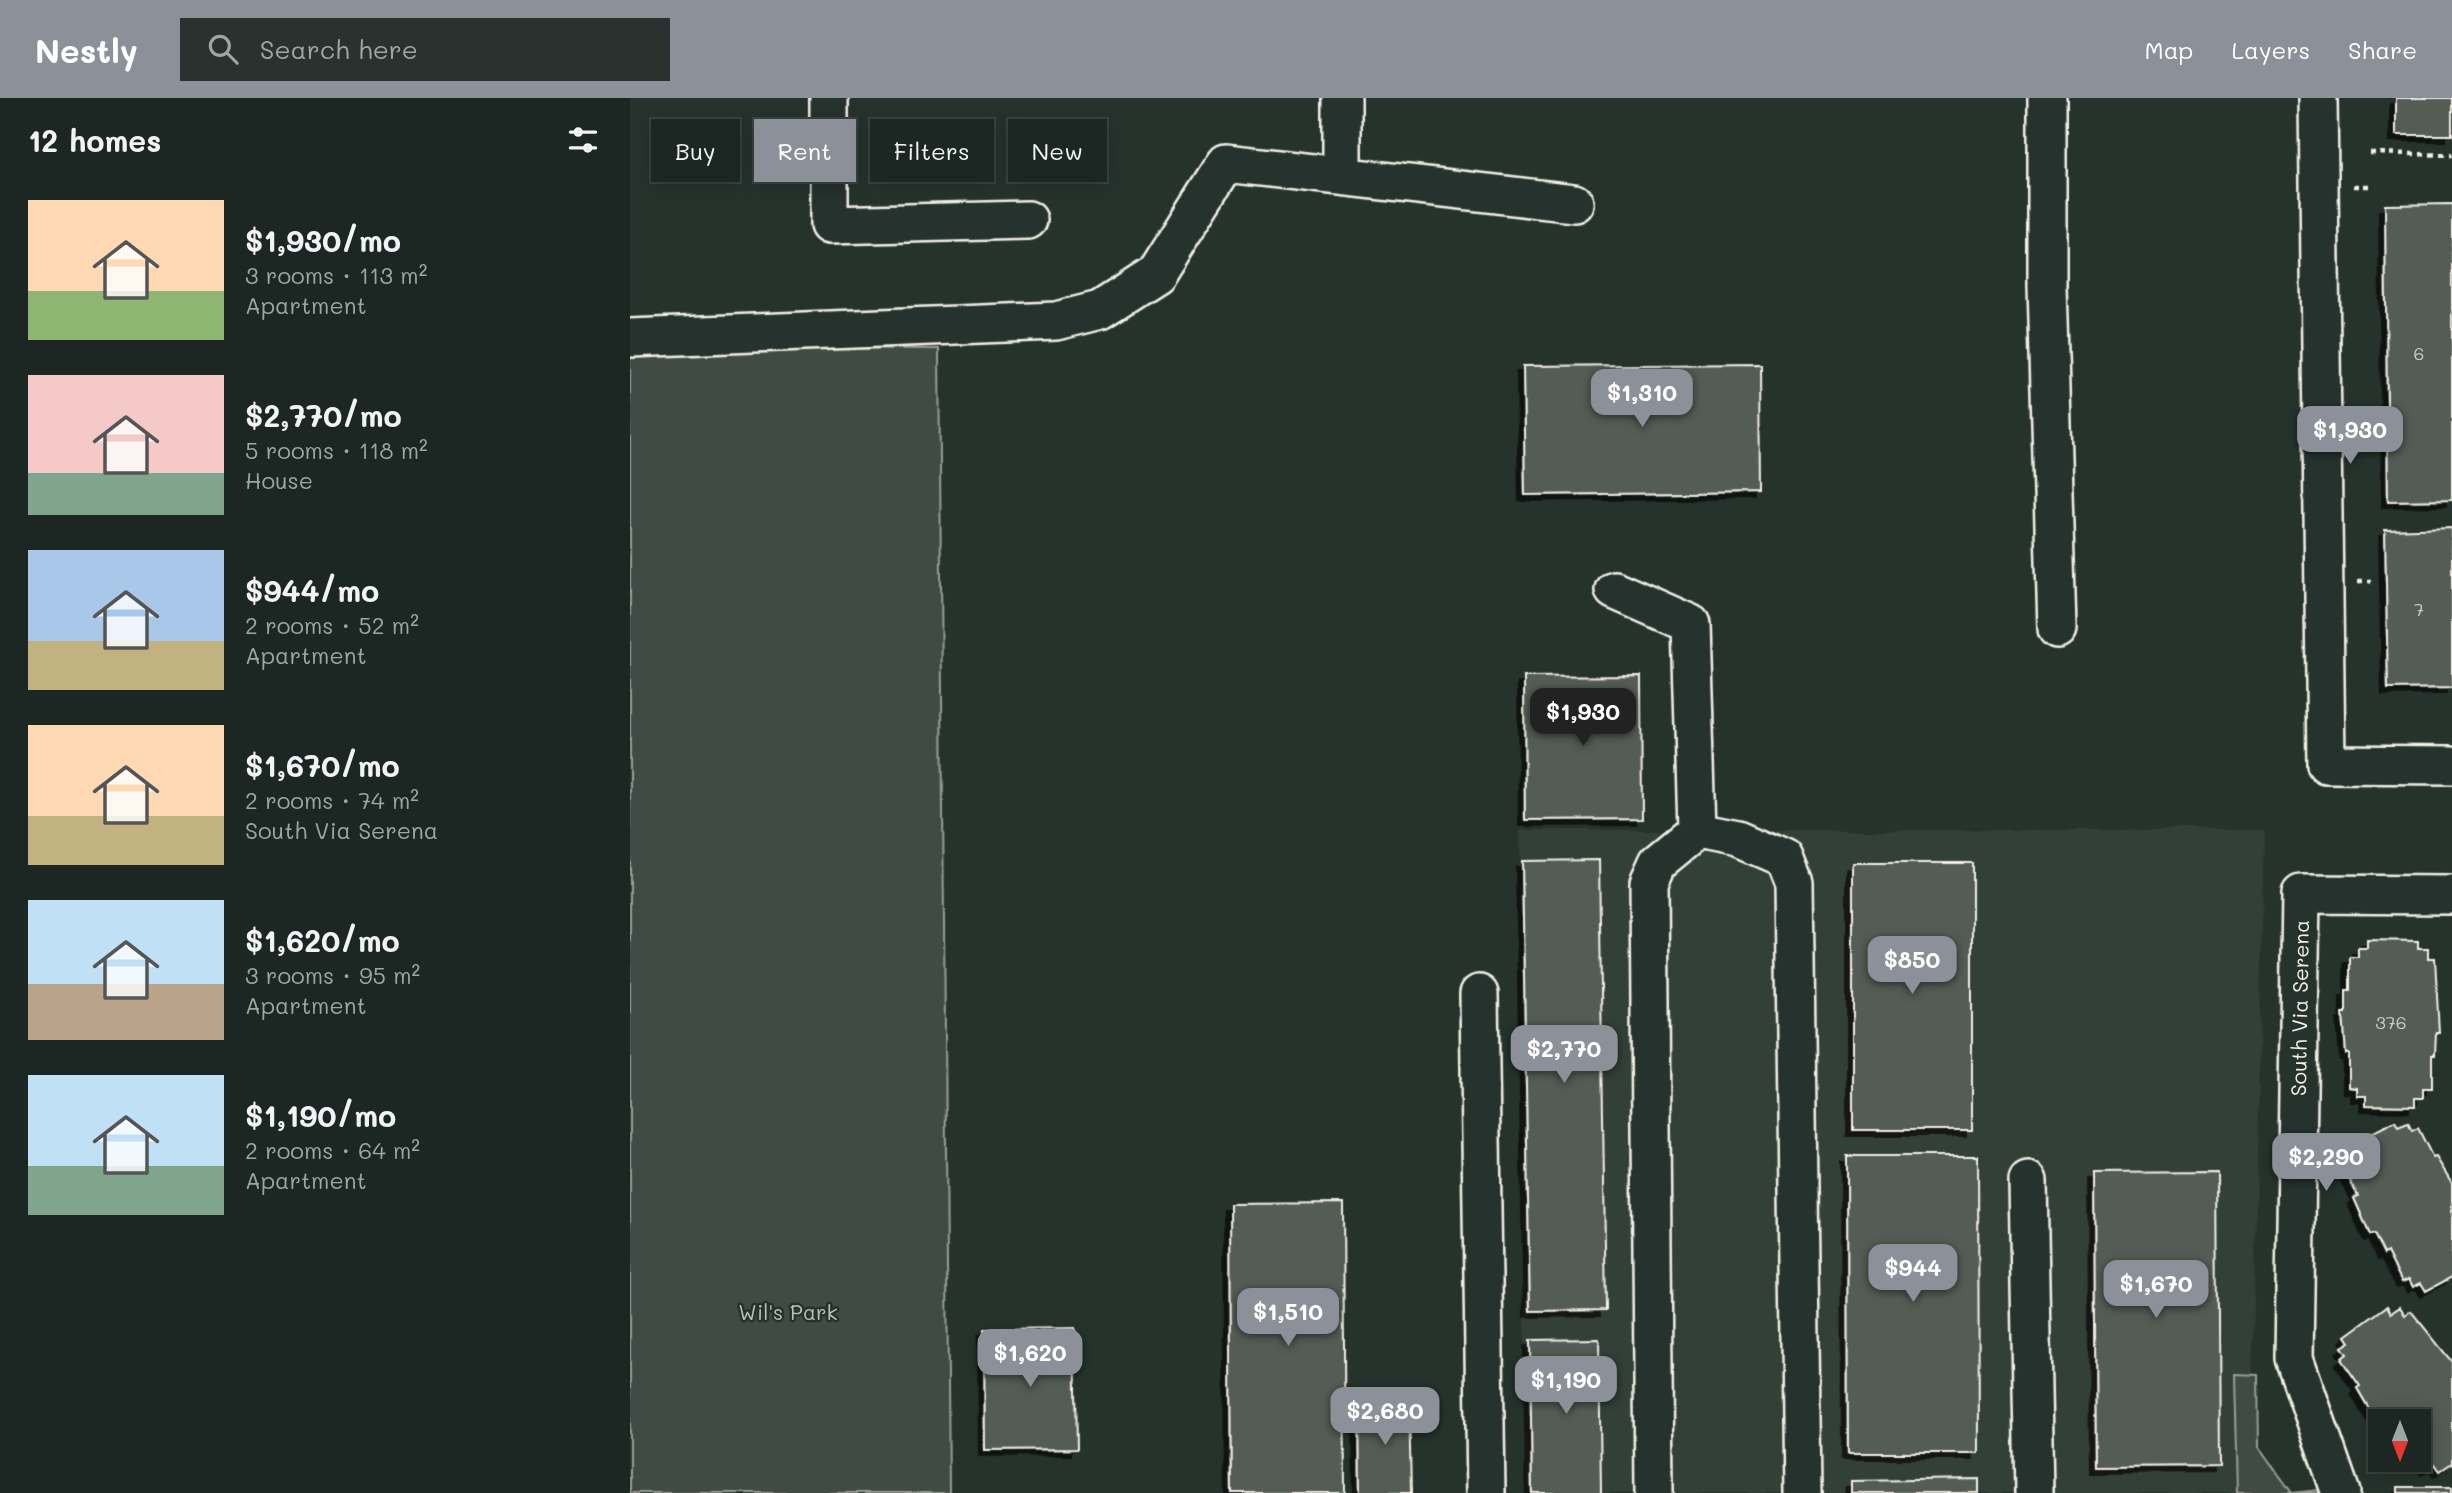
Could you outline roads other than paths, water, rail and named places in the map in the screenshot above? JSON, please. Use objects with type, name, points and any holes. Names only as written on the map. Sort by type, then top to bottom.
[{"type":"street","points":[[829,98],[829,225],[1028,220]]},
{"type":"street","points":[[1342,98],[1342,176]]},
{"type":"street","points":[[2047,98],[2047,286],[2057,629]]},
{"type":"street","points":[[2318,98],[2326,764],[2452,765]]},
{"type":"street","points":[[630,338],[1055,321],[1100,310],[1156,274],[1226,163],[1574,203]]},
{"type":"street","points":[[1614,590],[1691,624],[1698,830]]},
{"type":"street","points":[[1654,1493],[1649,882],[1658,862],[1698,830],[1738,838],[1784,858],[1794,883],[1802,1493]]},
{"type":"street","name":"South Via Serena","points":[[2341,1493],[2294,1358],[2301,894],[2452,895]]},
{"type":"street","points":[[1479,994],[1486,1493]]},
{"type":"street","points":[[2028,1181],[2034,1493]]},
{"type":"park label","name":"Wil's Park","points":[[788,1311]]}]
